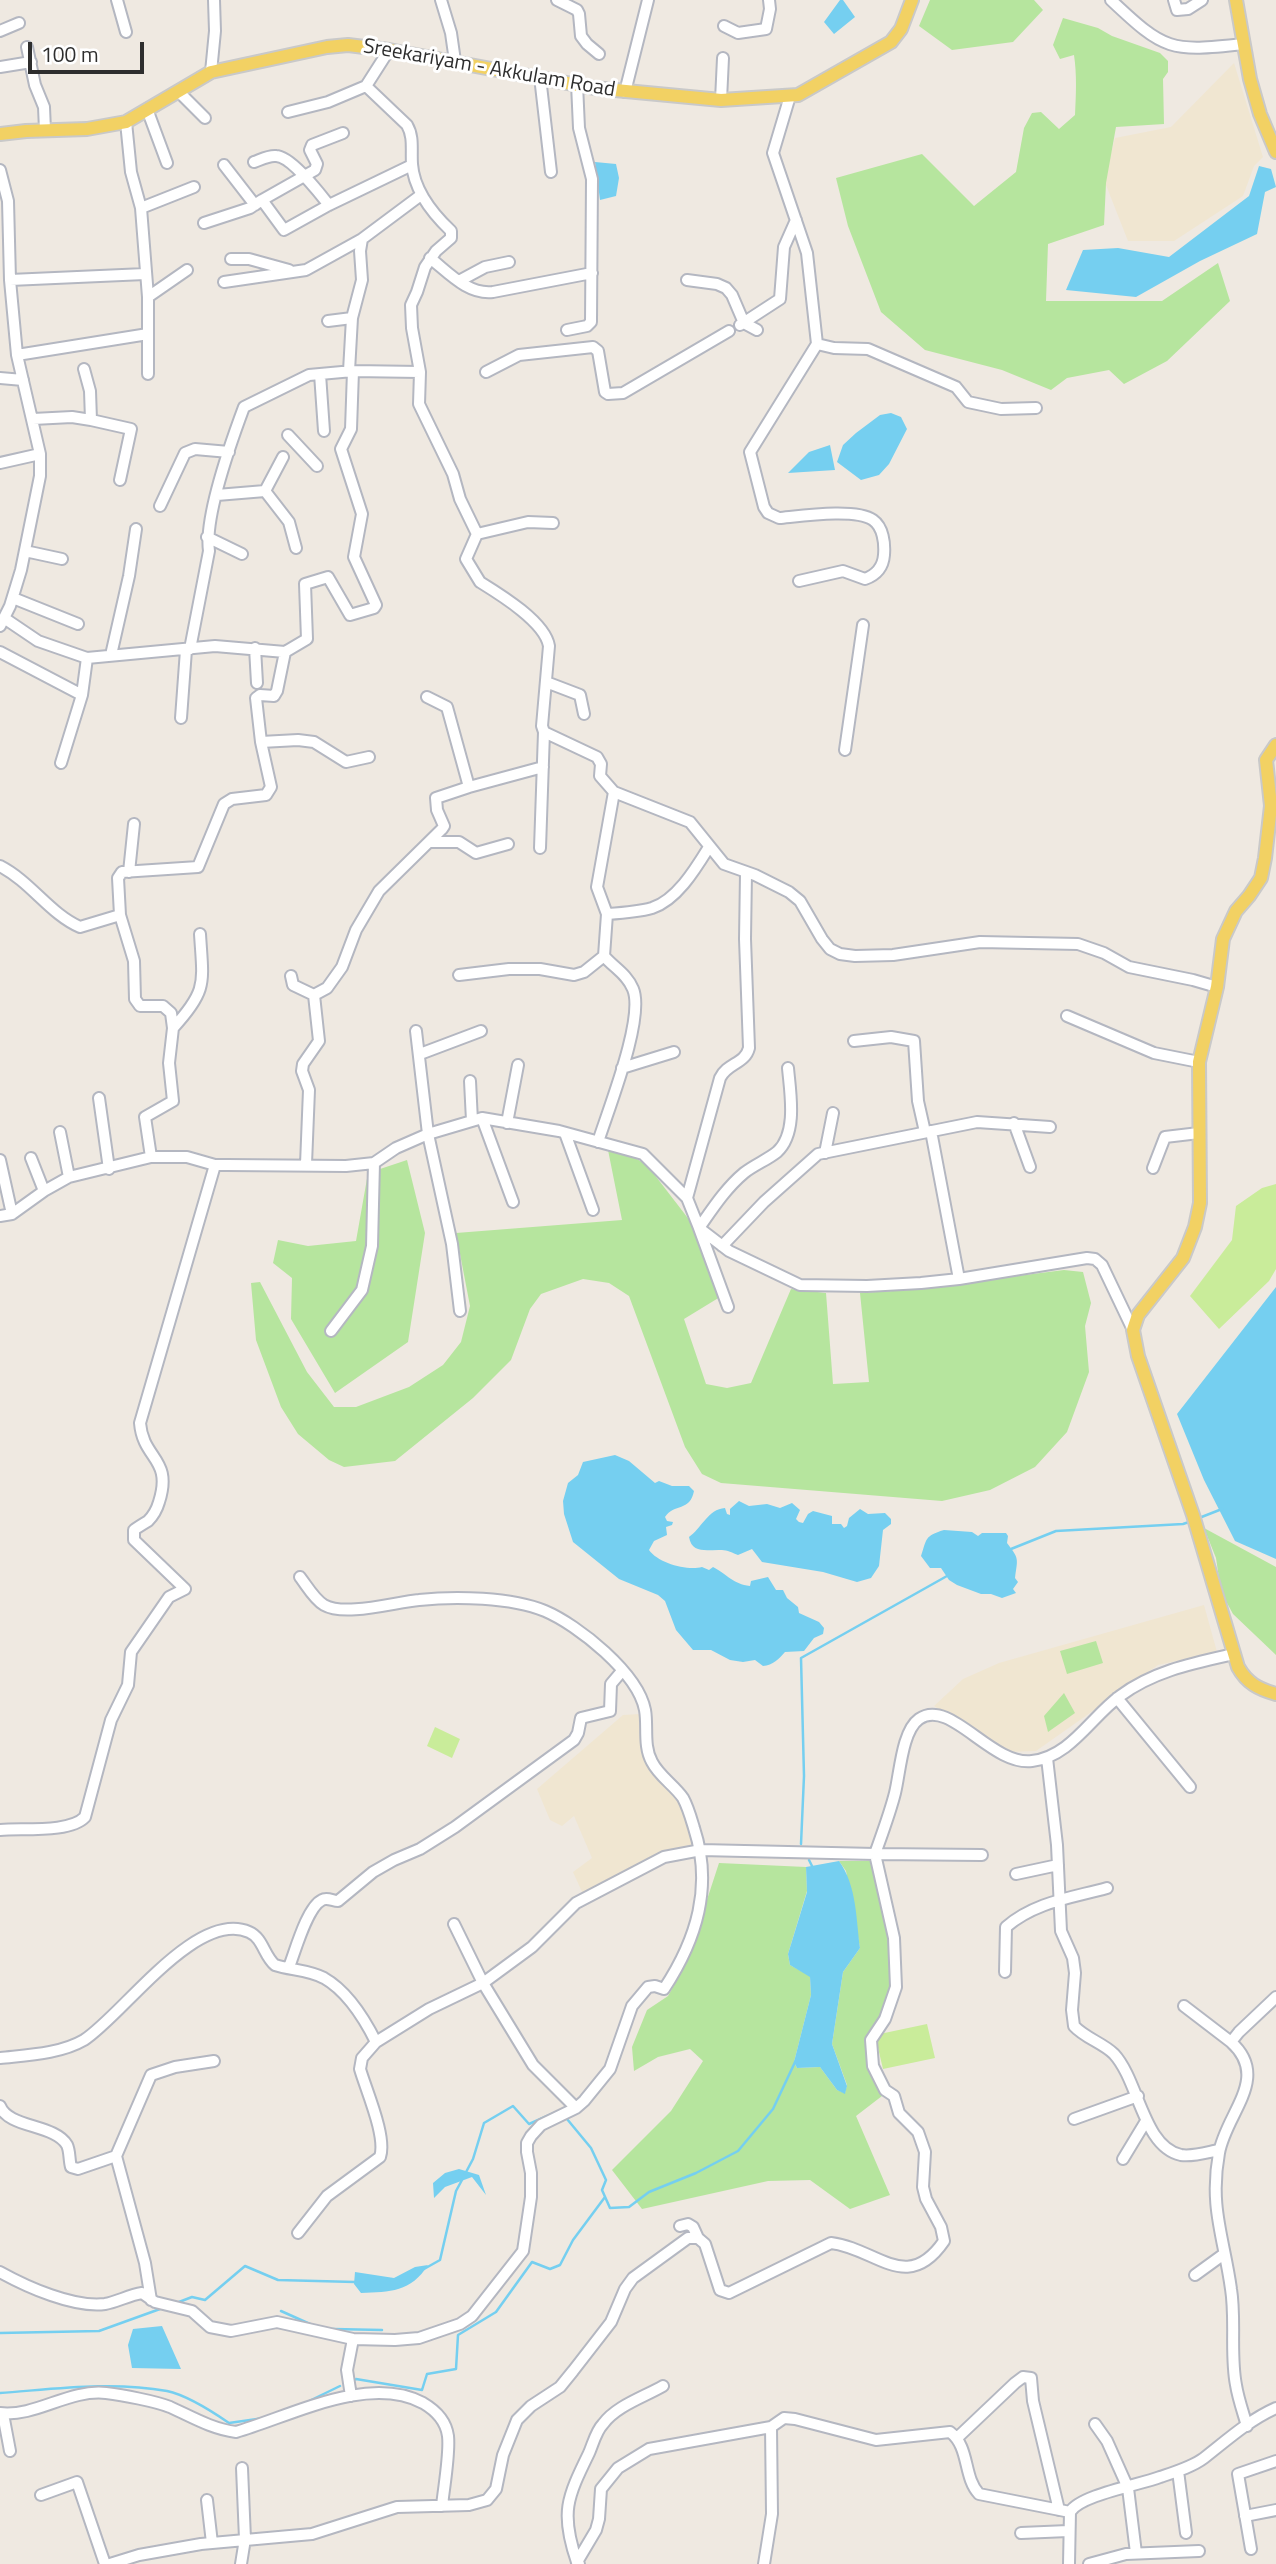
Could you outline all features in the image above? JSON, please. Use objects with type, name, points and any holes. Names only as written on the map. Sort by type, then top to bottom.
[{"type":"main road","name":"Sreekariyam - Akkulam Road","points":[[0,134],[87,129],[126,122],[211,72],[348,45],[455,61],[625,92],[721,100],[790,96],[809,90],[891,42],[901,29],[912,0]]},
{"type":"main road","points":[[1236,0],[1257,102],[1276,152]]},
{"type":"main road","points":[[1276,745],[1266,760],[1271,824],[1261,878],[1236,911],[1223,939],[1217,987],[1199,1062],[1200,1203],[1195,1227],[1183,1258],[1171,1276],[1148,1300],[1133,1329],[1138,1356],[1194,1520],[1234,1654],[1245,1678],[1255,1686],[1276,1694]]},
{"type":"street","points":[[117,0],[126,32]]},
{"type":"street","points":[[211,72],[215,31],[214,0]]},
{"type":"street","points":[[440,0],[451,33],[455,61]]},
{"type":"street","points":[[557,0],[577,10],[581,36],[599,54]]},
{"type":"street","points":[[625,92],[648,0]]},
{"type":"street","points":[[724,26],[738,33],[757,33],[766,29],[769,0]]},
{"type":"street","points":[[1111,0],[1137,25],[1161,42],[1175,48],[1244,44]]},
{"type":"street","points":[[1174,0],[1177,10],[1188,9],[1202,0]]},
{"type":"street","points":[[0,31],[19,23]]},
{"type":"street","points":[[27,47],[35,85],[44,107],[45,130]]},
{"type":"street","points":[[288,112],[328,102],[366,86],[389,50]]},
{"type":"street","points":[[721,100],[723,58]]},
{"type":"street","points":[[0,67],[31,62]]},
{"type":"street","points":[[540,77],[551,172]]},
{"type":"street","points":[[567,330],[590,324],[592,179],[579,128],[577,84]]},
{"type":"street","points":[[366,86],[407,125],[411,133],[412,165],[421,195],[451,231],[451,238],[430,258],[425,267],[411,305],[412,328],[420,372],[419,404],[453,474],[460,499],[477,534],[467,559],[480,582],[538,625],[548,637],[550,646],[542,726],[540,848]]},
{"type":"street","points":[[178,91],[205,118]]},
{"type":"street","points":[[790,96],[773,153],[807,254],[817,344],[750,453],[764,507],[768,513],[779,517],[856,514],[871,518],[880,530],[884,542],[884,558],[877,573],[865,579],[843,571],[799,581]]},
{"type":"street","points":[[146,110],[167,163]]},
{"type":"street","points":[[126,122],[131,172],[141,208],[148,298],[148,374]]},
{"type":"street","points":[[204,223],[259,203],[306,177],[317,167],[310,150],[312,145],[343,133]]},
{"type":"street","points":[[254,162],[278,156],[306,177],[329,205]]},
{"type":"street","points":[[224,165],[284,230],[412,165]]},
{"type":"street","points":[[0,170],[8,201],[5,257],[10,280],[17,355],[40,454],[38,495],[13,598],[2,622],[38,641],[87,659],[215,646],[285,652],[307,639],[304,584],[328,577],[350,615],[376,605],[354,557],[362,514],[341,449],[351,429],[352,318],[362,280],[362,239]]},
{"type":"street","points":[[141,208],[194,187]]},
{"type":"street","points":[[224,282],[310,269],[362,239],[421,195]]},
{"type":"street","points":[[742,324],[779,299],[784,247],[796,220]]},
{"type":"street","points":[[430,258],[475,291],[486,293],[592,274]]},
{"type":"street","points":[[231,259],[248,259],[294,272]]},
{"type":"street","points":[[459,281],[485,267],[509,262]]},
{"type":"street","points":[[148,298],[187,270]]},
{"type":"street","points":[[10,280],[145,275]]},
{"type":"street","points":[[687,281],[717,284],[726,288],[732,295],[742,324],[757,330]]},
{"type":"street","points":[[328,321],[352,318]]},
{"type":"street","points":[[486,372],[519,355],[593,347],[598,351],[605,391],[608,394],[623,393],[729,331]]},
{"type":"street","points":[[17,355],[148,334]]},
{"type":"street","points":[[817,344],[834,348],[868,349],[956,387],[968,402],[1002,409],[1037,408]]},
{"type":"street","points":[[85,369],[90,391],[91,420]]},
{"type":"street","points":[[181,718],[188,649],[209,551],[206,537],[244,407],[309,375],[351,371],[420,372]]},
{"type":"street","points":[[320,374],[324,431]]},
{"type":"street","points":[[0,379],[23,380]]},
{"type":"street","points":[[33,419],[72,417],[131,429],[120,480]]},
{"type":"street","points":[[288,435],[317,466]]},
{"type":"street","points":[[160,506],[185,453],[195,449],[229,452]]},
{"type":"street","points":[[0,463],[40,454]]},
{"type":"street","points":[[265,491],[284,457]]},
{"type":"street","points":[[217,495],[265,491]]},
{"type":"street","points":[[265,491],[289,522],[296,548]]},
{"type":"street","points":[[477,534],[528,522],[553,523]]},
{"type":"street","points":[[111,655],[129,576],[136,529]]},
{"type":"street","points":[[206,537],[242,554]]},
{"type":"street","points":[[25,551],[62,559]]},
{"type":"street","points":[[13,598],[78,624]]},
{"type":"street","points":[[845,750],[863,625]]},
{"type":"street","points":[[256,648],[257,682]]},
{"type":"street","points":[[0,652],[82,695]]},
{"type":"street","points":[[151,1157],[145,1117],[173,1101],[169,1063],[173,1028],[171,1013],[163,1006],[140,1006],[135,999],[134,961],[120,915],[118,878],[122,873],[129,872],[198,867],[224,804],[232,799],[266,795],[269,791],[271,786],[261,742],[256,698],[260,695],[274,695],[277,691],[285,652]]},
{"type":"street","points":[[61,763],[82,695],[87,659]]},
{"type":"street","points":[[546,682],[580,695],[584,714]]},
{"type":"street","points":[[427,697],[447,707],[466,768],[469,787]]},
{"type":"street","points":[[544,732],[597,757],[601,764],[600,776],[614,792],[690,822],[724,864],[774,884],[800,901],[822,939],[830,949],[840,954],[893,955],[980,942],[1078,944],[1104,953],[1129,967],[1217,987]]},
{"type":"street","points":[[261,742],[305,740],[332,752],[346,762],[369,757]]},
{"type":"street","points":[[314,995],[327,988],[342,967],[356,930],[379,891],[444,825],[436,799],[543,767]]},
{"type":"street","points":[[459,975],[540,969],[574,975],[584,972],[604,956],[607,914],[597,887],[614,792]]},
{"type":"street","points":[[129,872],[134,824]]},
{"type":"street","points":[[429,842],[459,842],[476,853],[508,844]]},
{"type":"street","points":[[607,914],[655,907],[672,895],[709,847]]},
{"type":"street","points":[[0,866],[18,875],[80,927],[120,915]]},
{"type":"street","points":[[687,1198],[720,1078],[725,1070],[744,1059],[749,1048],[746,873]]},
{"type":"street","points":[[173,1028],[198,998],[202,974],[200,934]]},
{"type":"street","points":[[597,1142],[622,1068],[636,1009],[628,980],[604,956]]},
{"type":"street","points":[[291,976],[293,985],[314,995]]},
{"type":"street","points":[[306,1164],[309,1090],[302,1071],[303,1064],[319,1041],[314,995]]},
{"type":"street","points":[[1067,1016],[1154,1053],[1199,1062]]},
{"type":"street","points":[[416,1031],[428,1135],[452,1244],[460,1311]]},
{"type":"street","points":[[420,1054],[481,1031]]},
{"type":"street","points":[[854,1041],[891,1037],[914,1041],[918,1101],[928,1131],[959,1279]]},
{"type":"street","points":[[622,1068],[674,1052]]},
{"type":"street","points":[[507,1123],[518,1065]]},
{"type":"street","points":[[699,1228],[738,1178],[782,1146],[787,1135],[791,1107],[788,1068]]},
{"type":"street","points":[[470,1081],[477,1120],[513,1202]]},
{"type":"street","points":[[99,1098],[109,1169]]},
{"type":"street","points":[[825,1153],[833,1113]]},
{"type":"street","points":[[0,1160],[6,1215],[69,1177],[151,1157],[187,1157],[215,1165],[346,1166],[374,1163],[396,1148],[477,1120],[565,1133],[643,1154],[687,1198],[727,1307]]},
{"type":"street","points":[[722,1246],[764,1202],[818,1154],[977,1122],[1050,1128]]},
{"type":"street","points":[[1014,1123],[1030,1167]]},
{"type":"street","points":[[60,1132],[69,1177]]},
{"type":"street","points":[[565,1133],[593,1210]]},
{"type":"street","points":[[1153,1168],[1165,1137],[1199,1133]]},
{"type":"street","points":[[31,1158],[44,1191]]},
{"type":"street","points":[[331,1331],[362,1290],[372,1247],[374,1163]]},
{"type":"street","points":[[0,1830],[65,1827],[74,1825],[85,1817],[111,1720],[128,1685],[131,1652],[169,1597],[185,1589],[134,1540],[134,1530],[147,1522],[158,1507],[164,1478],[160,1466],[144,1444],[140,1423],[215,1165]]},
{"type":"street","points":[[699,1228],[722,1246],[800,1285],[867,1286],[959,1279],[1052,1263],[1095,1259],[1106,1273],[1133,1329]]},
{"type":"street","points":[[0,2272],[54,2295],[88,2303],[110,2302],[142,2293],[151,2301],[192,2311],[216,2329],[239,2330],[277,2322],[353,2339],[419,2338],[442,2332],[472,2316],[525,2244],[531,2197],[527,2143],[541,2125],[576,2108],[610,2069],[632,2006],[648,1987],[664,1989],[693,1932],[702,1901],[701,1850],[684,1800],[652,1762],[648,1751],[643,1700],[622,1671],[597,1645],[572,1626],[545,1611],[511,1602],[420,1599],[357,1610],[326,1606],[300,1577]]},
{"type":"street","points":[[680,2226],[688,2224],[693,2227],[698,2238],[705,2244],[720,2290],[729,2293],[831,2243],[845,2244],[893,2267],[911,2268],[934,2256],[944,2241],[941,2227],[926,2199],[923,2187],[925,2151],[918,2132],[899,2113],[894,2096],[885,2090],[873,2066],[872,2040],[885,2019],[896,1987],[893,1929],[875,1854],[895,1793],[903,1752],[911,1729],[922,1717],[938,1713],[1003,1757],[1031,1762],[1047,1758],[1064,1749],[1117,1698],[1152,1678],[1179,1667],[1234,1654]]},
{"type":"street","points":[[289,1968],[307,1920],[320,1901],[327,1898],[338,1901],[373,1872],[420,1849],[445,1833],[574,1740],[581,1718],[610,1711],[611,1684],[622,1671]]},
{"type":"street","points":[[1117,1698],[1190,1787]]},
{"type":"street","points":[[1047,1758],[1058,1865],[1061,1931],[1073,1958],[1075,1973],[1072,2010],[1074,2025],[1113,2054],[1131,2080],[1146,2121],[1163,2146],[1181,2155],[1219,2150]]},
{"type":"street","points":[[298,2233],[327,2196],[380,2157],[381,2138],[360,2063],[376,2042],[429,2009],[483,1983],[532,1947],[576,1903],[664,1857],[701,1850],[982,1855]]},
{"type":"street","points":[[1016,1874],[1058,1865]]},
{"type":"street","points":[[1004,1972],[1006,1927],[1024,1912],[1107,1888]]},
{"type":"street","points":[[454,1924],[483,1983],[533,2065],[576,2108]]},
{"type":"street","points":[[0,2059],[45,2052],[82,2041],[136,1989],[176,1956],[216,1932],[235,1929],[252,1933],[269,1960],[278,1966],[322,1977],[338,1988],[369,2028],[376,2042]]},
{"type":"street","points":[[1231,2042],[1238,2032],[1276,1997]]},
{"type":"street","points":[[1184,2006],[1238,2048],[1248,2068],[1247,2086],[1219,2150],[1214,2196],[1233,2303],[1235,2383],[1247,2426]]},
{"type":"street","points":[[151,2301],[145,2263],[116,2156],[150,2076],[175,2067],[214,2061]]},
{"type":"street","points":[[1074,2119],[1138,2096]]},
{"type":"street","points":[[0,2106],[7,2116],[38,2127],[63,2141],[74,2169],[116,2156]]},
{"type":"street","points":[[1123,2160],[1146,2121]]},
{"type":"street","points":[[41,2495],[77,2482],[108,2564],[139,2555],[212,2543],[312,2534],[397,2507],[469,2505],[481,2502],[493,2495],[503,2455],[517,2420],[531,2406],[560,2387],[611,2322],[625,2289],[633,2278],[688,2238],[698,2238]]},
{"type":"street","points":[[1195,2275],[1224,2254]]},
{"type":"street","points":[[351,2396],[346,2370],[353,2339]]},
{"type":"street","points":[[957,2438],[1014,2382],[1023,2376],[1031,2378],[1033,2401],[1064,2511],[1068,2531],[1069,2564]]},
{"type":"street","points":[[578,2563],[567,2534],[567,2510],[574,2484],[603,2424],[621,2409],[663,2386]]},
{"type":"street","points":[[10,2451],[2,2414],[27,2413],[74,2396],[104,2393],[167,2406],[200,2422],[236,2432],[351,2396],[370,2393],[412,2398],[434,2409],[448,2435],[443,2506]]},
{"type":"street","points":[[578,2563],[596,2530],[601,2490],[618,2469],[649,2449],[771,2427],[784,2418],[795,2418],[876,2440],[950,2432],[957,2438],[969,2468],[972,2487],[979,2494],[1064,2511],[1091,2498],[1178,2471],[1203,2459],[1276,2408]]},
{"type":"street","points":[[1095,2424],[1107,2441],[1128,2488],[1136,2553]]},
{"type":"street","points":[[764,2564],[772,2514],[771,2427]]},
{"type":"street","points":[[1251,2549],[1238,2474],[1276,2461]]},
{"type":"street","points":[[241,2564],[245,2539],[242,2468]]},
{"type":"street","points":[[1178,2471],[1186,2533]]},
{"type":"street","points":[[207,2500],[212,2543]]},
{"type":"street","points":[[1245,2516],[1276,2510]]},
{"type":"street","points":[[1021,2533],[1068,2531]]},
{"type":"street","points":[[1089,2564],[1136,2553],[1199,2551]]},
{"type":"shaded area","points":[[1234,63],[1263,157],[1254,166],[1243,196],[1174,241],[1128,241],[1104,180],[1115,138],[1171,127]]},
{"type":"shaded area","points":[[1204,1605],[1217,1652],[1158,1665],[1036,1751],[1005,1752],[934,1706],[963,1679],[999,1663]]},
{"type":"shaded area","points":[[640,1714],[644,1754],[650,1769],[681,1806],[694,1846],[583,1894],[573,1872],[592,1858],[574,1816],[562,1826],[550,1820],[537,1789],[623,1715]]},
{"type":"green space","points":[[930,0],[1034,0],[1043,10],[1013,42],[952,50],[919,26]]},
{"type":"green space","points":[[1063,18],[1098,28],[1112,36],[1160,53],[1168,61],[1168,72],[1163,79],[1164,124],[1116,127],[1106,183],[1104,225],[1048,244],[1046,301],[1162,301],[1218,263],[1230,301],[1167,361],[1124,384],[1109,370],[1067,378],[1051,390],[1002,370],[925,350],[881,312],[848,226],[836,178],[922,154],[974,206],[1016,172],[1024,128],[1032,113],[1041,112],[1059,129],[1075,115],[1074,55],[1060,59],[1053,45]]},
{"type":"green space","points":[[608,1150],[625,1152],[647,1165],[699,1233],[720,1297],[684,1319],[706,1384],[727,1388],[751,1383],[791,1289],[826,1293],[833,1384],[869,1382],[860,1293],[908,1290],[1064,1270],[1083,1272],[1091,1303],[1085,1326],[1089,1372],[1067,1432],[1035,1467],[990,1490],[942,1501],[721,1483],[702,1474],[685,1447],[629,1296],[609,1283],[583,1279],[541,1294],[530,1309],[511,1360],[473,1398],[395,1461],[344,1467],[329,1460],[298,1434],[281,1407],[256,1340],[251,1283],[260,1282],[307,1372],[334,1407],[356,1407],[409,1387],[443,1365],[461,1342],[470,1306],[456,1233],[622,1220]]},
{"type":"green space","points":[[407,1160],[425,1233],[408,1342],[335,1393],[291,1319],[292,1278],[273,1263],[278,1240],[308,1246],[356,1241],[368,1173]]},
{"type":"green space","points":[[1276,1184],[1276,1269],[1269,1281],[1219,1329],[1190,1296],[1232,1240],[1236,1206],[1262,1188]]},
{"type":"green space","points":[[1204,1528],[1276,1567],[1276,1655],[1233,1614],[1221,1592],[1216,1558]]},
{"type":"green space","points":[[1096,1641],[1103,1663],[1067,1674],[1060,1651]]},
{"type":"green space","points":[[1064,1693],[1075,1713],[1048,1732],[1044,1716]]},
{"type":"green space","points":[[435,1727],[460,1739],[452,1758],[427,1746]]},
{"type":"green space","points":[[839,1861],[871,1861],[890,1943],[891,1988],[866,2054],[882,2096],[856,2116],[890,2195],[850,2209],[810,2180],[768,2181],[642,2209],[612,2170],[671,2111],[703,2061],[690,2049],[658,2057],[634,2071],[632,2047],[647,2010],[668,1996],[686,1964],[719,1863],[806,1867],[807,1891],[788,1954],[790,1965],[810,1976],[811,1995],[794,2062],[797,2068],[820,2067],[837,2090],[845,2093],[847,2085],[832,2044],[843,1972],[860,1948],[846,1871]]},
{"type":"green space","points":[[927,2024],[935,2058],[883,2069],[875,2035]]},
{"type":"water","points":[[840,0],[843,0],[855,17],[834,34],[824,22]]},
{"type":"water","points":[[595,162],[616,164],[619,178],[616,196],[600,200]]},
{"type":"water","points":[[1259,166],[1271,169],[1276,187],[1265,192],[1257,234],[1200,261],[1136,297],[1066,290],[1083,250],[1118,248],[1169,257],[1249,196]]},
{"type":"water","points":[[891,413],[901,417],[907,429],[889,464],[879,475],[861,480],[837,462],[843,445],[880,415]]},
{"type":"water","points":[[830,445],[835,470],[788,473],[809,452]]},
{"type":"water","points":[[1276,1287],[1276,1559],[1235,1541],[1204,1480],[1177,1414]]},
{"type":"water","points":[[615,1455],[629,1461],[655,1483],[659,1481],[672,1486],[689,1486],[694,1491],[689,1502],[665,1517],[667,1521],[673,1522],[666,1527],[667,1535],[654,1541],[649,1550],[653,1555],[681,1567],[702,1567],[709,1570],[713,1567],[744,1585],[750,1586],[751,1581],[768,1577],[776,1590],[783,1590],[787,1598],[798,1607],[799,1613],[819,1622],[824,1628],[823,1634],[814,1638],[804,1651],[785,1652],[776,1661],[763,1666],[755,1660],[730,1660],[711,1650],[693,1650],[676,1630],[665,1601],[658,1595],[619,1579],[573,1542],[564,1514],[563,1501],[568,1483],[578,1475],[583,1462]]},
{"type":"water","points":[[739,1501],[749,1506],[767,1504],[780,1508],[792,1503],[800,1510],[796,1519],[799,1522],[803,1523],[813,1511],[832,1516],[832,1524],[841,1524],[844,1528],[849,1518],[860,1509],[868,1514],[885,1513],[891,1519],[891,1524],[883,1530],[879,1566],[871,1578],[857,1582],[823,1572],[762,1562],[752,1549],[738,1555],[726,1550],[697,1549],[691,1543],[689,1537],[709,1516],[725,1508],[730,1515],[730,1509]]},
{"type":"water","points":[[944,1530],[972,1532],[978,1536],[982,1533],[1006,1533],[1007,1543],[1017,1559],[1015,1578],[1018,1582],[1013,1589],[1016,1593],[1002,1598],[981,1594],[949,1580],[941,1568],[930,1568],[921,1556],[926,1542],[933,1534]]},
{"type":"water","points":[[839,1861],[852,1892],[860,1948],[843,1972],[832,2044],[847,2086],[845,2094],[837,2090],[820,2067],[797,2068],[794,2062],[811,1995],[810,1977],[790,1965],[788,1954],[807,1892],[806,1867]]},
{"type":"water","points":[[459,2169],[479,2175],[486,2195],[472,2177],[445,2187],[434,2198],[433,2183],[445,2173]]},
{"type":"water","points":[[428,2265],[414,2281],[399,2289],[361,2293],[354,2284],[355,2272],[394,2278],[415,2267]]},
{"type":"water","points":[[162,2326],[181,2369],[132,2368],[128,2345],[133,2329]]},
{"type":"waterway","points":[[1199,1518],[1222,1509]]},
{"type":"waterway","points":[[1011,1549],[1056,1531],[1189,1522]]},
{"type":"waterway","points":[[801,1844],[804,1776],[801,1658],[947,1576]]},
{"type":"waterway","points":[[809,1860],[813,1868]]},
{"type":"waterway","points":[[567,2119],[591,2148],[606,2180],[602,2190],[610,2208],[629,2207],[649,2192],[696,2173],[738,2151],[773,2109],[796,2060]]},
{"type":"waterway","points":[[465,2174],[473,2159],[484,2123],[513,2106],[529,2124],[554,2113]]},
{"type":"waterway","points":[[424,2269],[440,2260],[456,2191],[462,2180]]},
{"type":"waterway","points":[[352,2381],[356,2379],[422,2390],[427,2374],[456,2369],[458,2335],[496,2312],[532,2262],[550,2269],[560,2265],[573,2240],[605,2197]]},
{"type":"waterway","points":[[179,2302],[192,2297],[205,2300],[245,2266],[278,2280],[355,2282]]},
{"type":"waterway","points":[[0,2333],[99,2331],[160,2309]]},
{"type":"waterway","points":[[281,2311],[310,2324]]},
{"type":"waterway","points":[[333,2329],[382,2330]]},
{"type":"waterway","points":[[303,2404],[340,2386]]},
{"type":"waterway","points":[[0,2393],[84,2387],[146,2388],[182,2396],[229,2423],[264,2418]]}]
